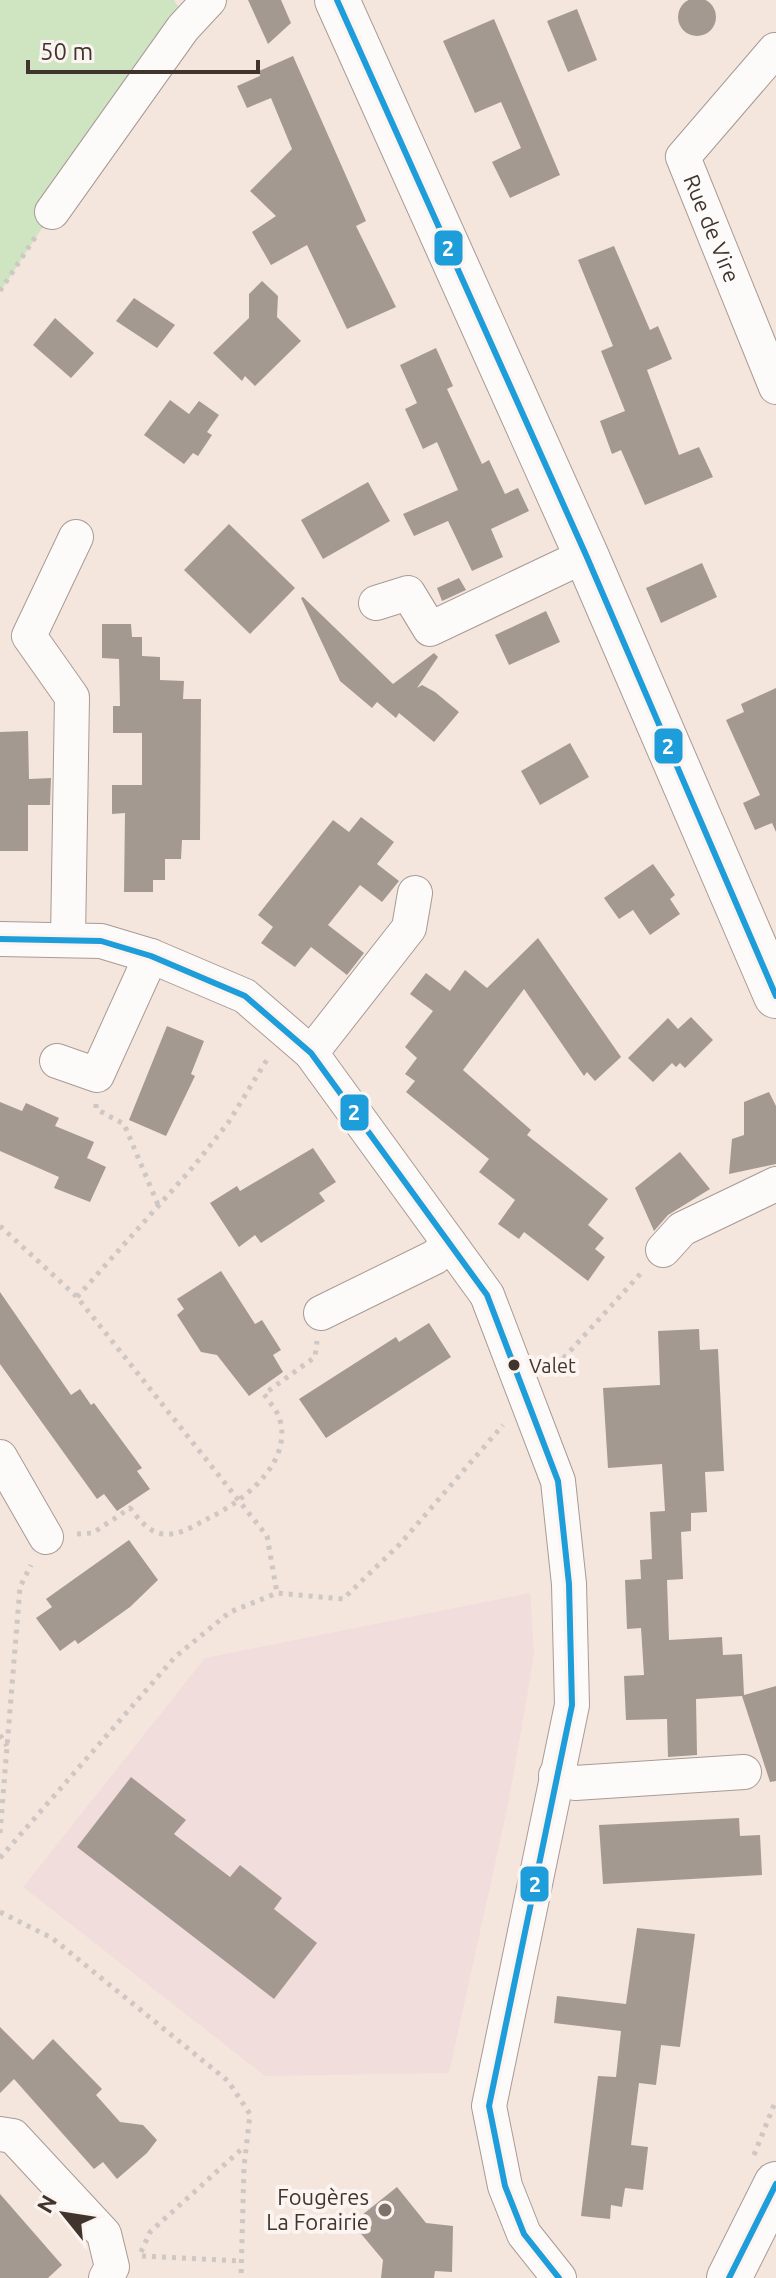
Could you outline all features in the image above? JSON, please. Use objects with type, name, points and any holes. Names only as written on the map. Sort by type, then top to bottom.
[{"type":"main road","points":[[337,0],[586,555],[776,996]]},
{"type":"main road","points":[[724,871],[776,964]]},
{"type":"main road","points":[[729,2278],[776,2184]]},
{"type":"street","points":[[52,212],[183,28],[209,0]]},
{"type":"street","name":"Rue de Vire","points":[[775,50],[683,157],[776,387]]},
{"type":"street","points":[[68,939],[72,697],[29,636],[76,537]]},
{"type":"street","points":[[376,603],[408,593],[430,629],[586,555]]},
{"type":"street","points":[[311,1053],[409,928],[415,893]]},
{"type":"street","points":[[0,939],[101,941],[151,956],[245,996],[311,1053],[487,1295],[558,1481],[569,1584],[572,1705],[489,2106],[505,2186],[519,2222],[524,2234],[559,2278]]},
{"type":"street","points":[[57,1061],[97,1075],[151,956]]},
{"type":"street","points":[[663,1250],[682,1229],[776,1184]]},
{"type":"street","points":[[321,1313],[435,1257],[449,1243]]},
{"type":"street","points":[[0,1457],[46,1537]]},
{"type":"street","points":[[556,1775],[575,1783],[744,1772]]},
{"type":"street","points":[[0,2134],[13,2136],[104,2234],[118,2263]]},
{"type":"path","points":[[0,291],[52,212]]},
{"type":"path","points":[[77,1297],[159,1207],[228,1123],[270,1056],[282,1027]]},
{"type":"path","points":[[97,1075],[96,1109],[124,1124],[159,1207]]},
{"type":"path","points":[[0,1226],[77,1297],[267,1536],[277,1593]]},
{"type":"path","points":[[0,1858],[175,1657],[230,1612],[277,1593],[343,1599],[400,1544],[528,1396],[663,1250]]},
{"type":"path","points":[[0,1833],[20,1587],[46,1537],[93,1533],[130,1508],[147,1528],[162,1534],[181,1532],[240,1503],[266,1475],[281,1430],[280,1418],[264,1394],[315,1357],[321,1313]]},
{"type":"path","points":[[0,1735],[7,1747]]},
{"type":"path","points":[[0,1912],[52,1938],[228,2081],[250,2114],[241,2278]]},
{"type":"path","points":[[118,2263],[247,2144]]},
{"type":"path","points":[[118,2263],[242,2261]]},
{"type":"shaded area","points":[[530,1593],[534,1653],[526,1702],[509,1800],[449,2073],[265,2076],[23,1887],[205,1658]]},
{"type":"green space","points":[[0,0],[174,0],[183,14],[0,292]]},
{"type":"building","points":[[697,-2],[710,4],[716,17],[710,30],[697,36],[684,30],[678,17],[684,4]]},
{"type":"building","points":[[248,0],[281,0],[291,23],[268,44]]},
{"type":"building","points":[[577,9],[597,60],[568,72],[547,21]]},
{"type":"building","points":[[494,19],[560,175],[510,198],[492,162],[521,148],[501,102],[475,113],[443,41]]},
{"type":"building","points":[[293,56],[366,221],[356,226],[396,307],[347,329],[307,245],[271,265],[252,232],[276,216],[250,191],[292,149],[271,98],[247,108],[237,86],[260,76],[259,71]]},
{"type":"building","points":[[614,246],[650,330],[658,326],[672,359],[647,370],[679,455],[699,447],[713,477],[645,505],[621,450],[612,454],[600,421],[625,411],[601,351],[613,346],[578,260]]},
{"type":"building","points":[[262,281],[278,296],[277,317],[301,341],[255,386],[245,376],[242,381],[213,353],[249,318],[249,294]]},
{"type":"building","points":[[134,298],[175,325],[157,348],[116,321]]},
{"type":"building","points":[[55,318],[94,353],[71,378],[33,345]]},
{"type":"building","points":[[436,348],[453,386],[447,389],[482,464],[489,460],[505,494],[518,488],[529,511],[491,529],[503,557],[472,571],[448,521],[414,536],[403,514],[458,490],[437,442],[423,449],[405,409],[417,403],[400,365]]},
{"type":"building","points":[[170,400],[189,414],[199,401],[219,415],[207,432],[212,435],[198,456],[193,453],[184,464],[144,435]]},
{"type":"building","points":[[368,482],[390,521],[323,559],[301,520]]},
{"type":"building","points":[[229,524],[295,588],[250,634],[184,570]]},
{"type":"building","points":[[702,563],[717,597],[661,623],[646,588]]},
{"type":"building","points":[[459,578],[466,590],[442,601],[437,588]]},
{"type":"building","points":[[303,597],[393,684],[434,653],[438,657],[417,688],[422,685],[435,692],[459,712],[434,742],[399,713],[396,718],[377,702],[372,708],[340,681]]},
{"type":"building","points":[[546,611],[560,642],[509,665],[495,635]]},
{"type":"building","points":[[102,624],[131,624],[132,637],[142,637],[142,656],[160,657],[160,680],[184,681],[183,699],[201,699],[200,840],[182,840],[181,859],[165,859],[165,880],[153,880],[153,892],[124,892],[125,813],[112,814],[112,785],[142,785],[142,733],[113,733],[113,706],[120,706],[119,659],[102,658]]},
{"type":"building","points":[[776,688],[776,832],[772,823],[755,830],[743,803],[760,795],[726,720],[744,712],[741,704]]},
{"type":"building","points":[[28,731],[29,779],[51,778],[50,805],[28,805],[28,851],[0,851],[0,732]]},
{"type":"building","points":[[570,743],[589,777],[540,805],[521,771]]},
{"type":"building","points":[[361,817],[394,842],[377,864],[399,881],[382,902],[360,885],[328,925],[364,953],[347,975],[311,947],[295,967],[261,943],[273,927],[258,915],[333,820],[349,832]]},
{"type":"building","points":[[653,864],[675,895],[670,899],[680,914],[650,935],[633,910],[619,919],[604,898]]},
{"type":"building","points":[[538,938],[621,1057],[595,1081],[587,1072],[584,1076],[524,989],[463,1070],[531,1130],[527,1135],[608,1199],[588,1225],[604,1238],[595,1249],[605,1257],[588,1281],[524,1232],[519,1239],[498,1224],[515,1200],[479,1172],[489,1159],[406,1092],[415,1081],[405,1074],[417,1058],[405,1047],[433,1011],[410,994],[426,973],[450,991],[465,970],[487,988]]},
{"type":"building","points":[[691,1017],[713,1040],[685,1068],[680,1063],[676,1067],[672,1063],[653,1082],[628,1058],[668,1018],[678,1029]]},
{"type":"building","points":[[167,1026],[204,1041],[191,1074],[195,1076],[166,1136],[129,1120]]},
{"type":"building","points":[[769,1092],[776,1106],[776,1164],[729,1174],[732,1139],[744,1135],[744,1102]]},
{"type":"building","points":[[0,1102],[22,1111],[26,1103],[59,1118],[55,1126],[94,1142],[87,1158],[106,1167],[90,1202],[54,1188],[59,1177],[0,1151]]},
{"type":"building","points":[[313,1148],[336,1182],[319,1193],[325,1201],[261,1243],[255,1235],[239,1247],[210,1203],[237,1186],[240,1191]]},
{"type":"building","points":[[680,1152],[710,1189],[668,1215],[654,1231],[635,1188]]},
{"type":"building","points":[[221,1271],[255,1324],[262,1320],[281,1350],[273,1355],[283,1372],[249,1396],[217,1355],[201,1352],[177,1315],[184,1309],[177,1299]]},
{"type":"building","points":[[0,1292],[71,1395],[80,1389],[91,1405],[94,1403],[142,1468],[137,1471],[150,1489],[117,1511],[104,1494],[97,1499],[0,1364]]},
{"type":"building","points":[[429,1323],[451,1357],[326,1438],[299,1399],[396,1337],[399,1342]]},
{"type":"building","points":[[699,1329],[700,1350],[718,1349],[724,1471],[705,1472],[707,1512],[691,1513],[691,1531],[681,1532],[683,1579],[667,1580],[669,1640],[722,1637],[723,1655],[742,1654],[744,1695],[776,1686],[776,1781],[770,1782],[742,1696],[696,1699],[697,1755],[668,1757],[667,1719],[626,1720],[624,1676],[644,1675],[641,1628],[627,1629],[625,1580],[641,1579],[640,1560],[652,1559],[650,1512],[665,1511],[662,1464],[608,1468],[603,1388],[660,1385],[658,1331]]},
{"type":"building","points":[[129,1540],[158,1580],[130,1607],[78,1644],[75,1640],[60,1651],[36,1618],[52,1607],[46,1599]]},
{"type":"building","points":[[131,1777],[186,1820],[174,1834],[230,1877],[240,1865],[282,1898],[274,1909],[317,1943],[274,1999],[77,1847]]},
{"type":"building","points":[[739,1818],[740,1836],[760,1835],[762,1875],[603,1884],[599,1825]]},
{"type":"building","points":[[637,1928],[695,1934],[680,2047],[661,2045],[656,2085],[639,2083],[631,2145],[648,2147],[643,2190],[625,2188],[622,2207],[611,2205],[610,2219],[581,2216],[598,2076],[616,2077],[621,2031],[554,2023],[557,1996],[626,2004]]},
{"type":"building","points":[[0,2027],[33,2060],[53,2039],[102,2089],[96,2095],[120,2122],[143,2125],[157,2140],[147,2153],[117,2179],[103,2162],[94,2169],[14,2079],[0,2093]]},
{"type":"building","points":[[397,2187],[426,2223],[453,2226],[452,2272],[435,2271],[434,2278],[381,2278],[383,2260],[352,2223]]},
{"type":"building","points":[[0,2194],[62,2265],[48,2278],[0,2278]]},
{"type":"transit line","name":"2","points":[[337,0],[586,555],[776,996]]},
{"type":"transit line","name":"2","points":[[0,939],[101,941],[151,956],[245,996],[311,1053],[487,1295],[558,1481],[569,1584],[572,1705],[489,2106],[505,2186],[524,2234],[559,2278]]},
{"type":"transit line","name":"2","points":[[729,2278],[776,2184]]},
{"type":"place","name":"Valet","points":[[514,1365]]},
{"type":"place","name":"Fougères La Forairie","points":[[385,2210]]}]
